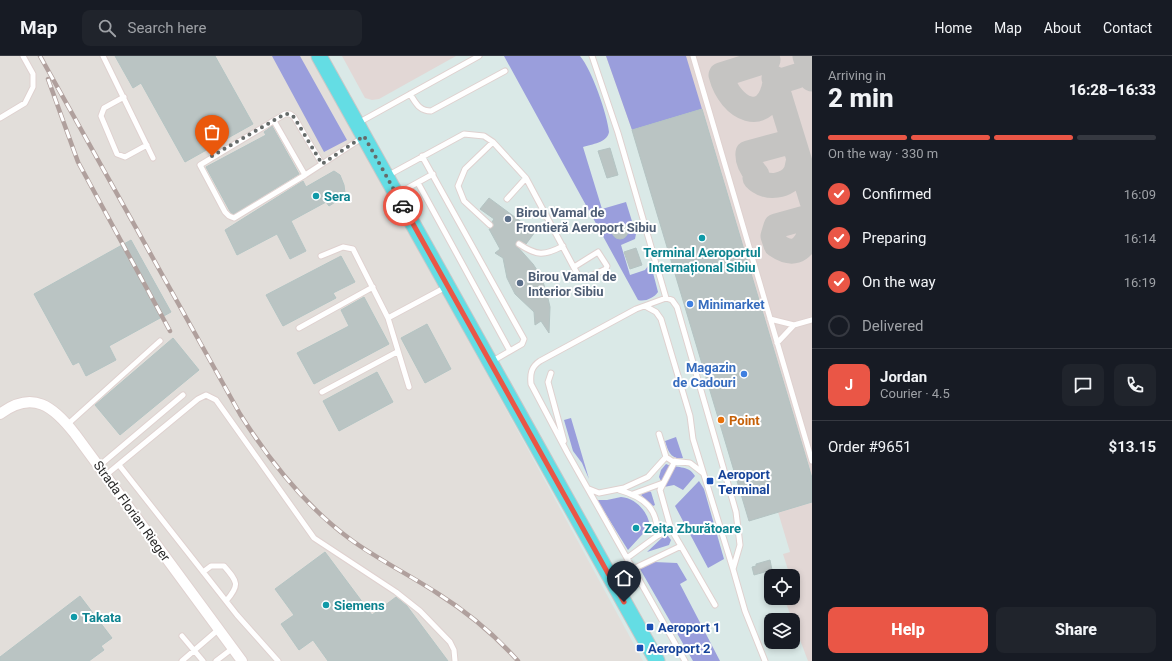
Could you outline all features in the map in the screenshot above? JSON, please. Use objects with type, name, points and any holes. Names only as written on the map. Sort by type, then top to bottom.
[{"type":"main road","points":[[319,56],[657,661]]},
{"type":"street","name":"Strada Florian Rieger","points":[[0,414],[18,405],[36,402],[50,408],[68,424],[242,661]]},
{"type":"lane","points":[[0,118],[25,103],[33,86],[33,74],[23,56]]},
{"type":"lane","points":[[103,56],[153,158]]},
{"type":"lane","points":[[322,164],[294,117],[290,114],[285,114],[201,162],[201,169],[225,212],[234,218],[322,164],[360,130],[410,94],[479,56]]},
{"type":"lane","points":[[593,56],[666,298]]},
{"type":"lane","points":[[693,56],[812,461]]},
{"type":"lane","points":[[410,94],[417,106],[426,111],[431,111],[506,71]]},
{"type":"lane","points":[[124,97],[104,108],[100,116],[117,154],[125,157],[147,145]]},
{"type":"lane","points":[[274,121],[305,175]]},
{"type":"lane","points":[[386,176],[464,134],[484,136],[493,142],[526,178],[579,278],[585,279],[606,269],[607,266],[598,252],[574,267]]},
{"type":"lane","points":[[490,225],[464,201],[458,186],[465,169],[493,142]]},
{"type":"lane","points":[[422,156],[524,339],[522,344],[490,362]]},
{"type":"lane","points":[[396,194],[433,174]]},
{"type":"lane","points":[[508,199],[526,178]]},
{"type":"lane","points":[[418,183],[510,351]]},
{"type":"lane","points":[[519,244],[540,254],[548,254],[563,246]]},
{"type":"lane","points":[[321,256],[343,247],[353,249],[388,318],[409,387]]},
{"type":"lane","points":[[388,318],[448,286]]},
{"type":"lane","points":[[299,328],[373,287]]},
{"type":"lane","points":[[685,661],[567,452],[531,384],[530,375],[533,365],[645,306],[666,298],[672,300],[677,307],[736,512],[740,545],[733,570]]},
{"type":"lane","points":[[645,306],[656,312],[662,319],[690,416],[693,439],[745,611],[764,661]]},
{"type":"lane","points":[[770,319],[794,325],[812,320]]},
{"type":"lane","points":[[777,343],[794,325]]},
{"type":"lane","points":[[68,424],[160,340]]},
{"type":"lane","points":[[322,392],[398,352]]},
{"type":"lane","points":[[552,373],[548,382],[549,390],[567,452]]},
{"type":"lane","points":[[99,466],[183,395]]},
{"type":"lane","points":[[106,475],[198,399],[206,395],[216,400],[314,538],[319,543],[333,550],[396,592],[420,611],[450,642],[454,650],[455,661]]},
{"type":"lane","points":[[659,434],[666,457],[675,461],[690,463],[704,474]]},
{"type":"lane","points":[[588,488],[599,493],[618,489],[648,478],[666,457]]},
{"type":"lane","points":[[675,461],[663,482],[660,490],[660,497],[671,529],[715,605]]},
{"type":"lane","points":[[120,464],[202,572],[278,661]]},
{"type":"lane","points":[[633,494],[663,482]]},
{"type":"lane","points":[[618,489],[633,494],[647,504],[658,523],[657,536]]},
{"type":"lane","points":[[627,558],[657,536],[671,529]]},
{"type":"lane","points":[[633,569],[681,546]]},
{"type":"lane","points":[[202,572],[211,566],[224,566],[234,577],[235,590],[226,601]]},
{"type":"lane","points":[[182,661],[219,629]]},
{"type":"lane","points":[[182,636],[203,661]]},
{"type":"lane","points":[[216,661],[233,648]]},
{"type":"shaded area","points":[[0,56],[310,56],[490,380],[643,661],[0,661]]},
{"type":"shaded area","points":[[272,56],[300,56],[347,140],[324,152]]},
{"type":"shaded area","points":[[342,56],[456,56],[379,99],[372,100],[365,98]]},
{"type":"shaded area","points":[[504,56],[580,56],[585,63],[598,92],[609,132],[608,136],[602,141],[583,147],[602,209],[626,202],[636,234],[635,239],[621,245],[630,275],[645,270],[651,265],[658,292],[652,298],[638,300]]},
{"type":"shaded area","points":[[606,56],[812,56],[812,661],[808,661],[800,640],[800,613],[790,613],[787,605],[800,605],[800,569],[788,569],[783,554],[790,552],[778,512],[749,521],[632,130]]},
{"type":"shaded area","points":[[606,56],[686,56],[702,109],[632,130]]},
{"type":"shaded area","points":[[571,418],[589,479],[582,463],[573,451],[564,420]]},
{"type":"shaded area","points":[[676,437],[683,458],[676,458],[673,456],[666,445],[665,441]]},
{"type":"shaded area","points":[[666,464],[685,468],[692,472],[695,476],[683,490],[674,485],[664,487],[659,477],[661,470]]},
{"type":"shaded area","points":[[699,481],[704,489],[724,559],[708,568],[675,506]]},
{"type":"shaded area","points":[[647,490],[651,492],[655,505],[653,506],[641,495]]},
{"type":"shaded area","points":[[621,497],[632,500],[644,511],[650,526],[628,550],[597,500],[607,500]]},
{"type":"shaded area","points":[[665,535],[671,540],[669,545],[647,552]]},
{"type":"shaded area","points":[[647,563],[677,563],[687,580],[680,584],[720,661],[693,661],[640,569]]},
{"type":"building","points":[[115,56],[215,56],[253,124],[185,162],[141,83],[133,88]]},
{"type":"building","name":"Terminal Aeroportul Internațional Sibiu","points":[[702,109],[812,478],[812,502],[749,521],[632,130]]},
{"type":"building","points":[[272,126],[299,174],[234,214],[231,213],[206,167],[266,135],[264,132]]},
{"type":"building","points":[[610,148],[618,175],[607,178],[598,151]]},
{"type":"building","points":[[334,171],[340,175],[344,185],[345,193],[340,199],[329,206],[326,202],[291,221],[306,251],[290,259],[277,234],[237,255],[225,230],[303,181],[306,187]]},
{"type":"building","points":[[489,198],[535,232],[526,244],[519,240],[515,244],[533,264],[541,276],[550,307],[549,333],[541,321],[535,325],[534,312],[515,294],[507,278],[503,258],[495,253],[500,249],[489,229],[494,226],[492,222],[494,219],[480,209]]},
{"type":"building","points":[[620,223],[626,225],[628,231],[626,237],[620,239],[614,237],[612,231],[614,225]]},
{"type":"building","points":[[131,240],[171,312],[109,346],[116,360],[86,376],[79,362],[73,365],[34,294]]},
{"type":"building","points":[[636,248],[642,265],[630,269],[624,252]]},
{"type":"building","points":[[341,256],[355,282],[333,293],[336,298],[283,326],[266,295]]},
{"type":"building","points":[[364,297],[389,344],[314,384],[297,353],[349,326],[341,310]]},
{"type":"building","points":[[427,324],[451,369],[425,383],[401,338]]},
{"type":"building","points":[[173,338],[199,370],[120,435],[95,405]]},
{"type":"building","points":[[377,372],[393,402],[339,431],[323,401]]},
{"type":"building","name":"Siemens","points":[[325,552],[372,615],[396,597],[407,606],[448,661],[328,661],[313,640],[299,650],[281,624],[294,615],[275,589]]},
{"type":"building","points":[[770,560],[772,569],[764,569],[764,572],[754,575],[752,567],[756,566],[756,564]]},
{"type":"building","name":"Takata","points":[[80,596],[112,638],[101,646],[104,650],[89,661],[0,661],[0,657]]},
{"type":"taxiway","points":[[805,56],[812,79]]},
{"type":"taxiway","points":[[768,60],[721,75],[732,97],[740,105],[748,109],[757,109],[764,105],[771,97],[775,83],[797,76]]},
{"type":"taxiway","points":[[774,78],[812,201]]},
{"type":"taxiway","points":[[793,141],[748,153],[749,162],[757,175],[755,178],[765,184],[777,185],[788,181],[792,177],[796,172],[799,159]]},
{"type":"taxiway","points":[[812,216],[776,226],[773,236],[776,245],[787,250],[796,251],[803,246],[809,236],[812,235]]},
{"type":"railway","points":[[40,56],[240,414],[276,465],[303,497],[350,539],[448,600],[480,624],[518,661]]},
{"type":"railway","points":[[48,79],[78,162],[170,331]]},
{"type":"way so far","points":[[212,156],[285,114],[290,114],[294,117],[322,164],[364,136],[403,206]]},
{"type":"place","name":"Sera","points":[[316,196]]},
{"type":"place","name":"Birou Vamal de Frontieră Aeroport Sibiu","points":[[508,219]]},
{"type":"place","name":"Terminal Aeroportul Internațional Sibiu","points":[[702,238]]},
{"type":"place","name":"Birou Vamal de Interior Sibiu","points":[[520,283]]},
{"type":"place","name":"Minimarket","points":[[690,304]]},
{"type":"place","name":"Magazin de Cadouri","points":[[744,374]]},
{"type":"place","name":"Point","points":[[721,420]]},
{"type":"place","name":"Aeroport Terminal","points":[[710,481]]},
{"type":"place","name":"Zeița Zburătoare","points":[[636,528]]},
{"type":"place","name":"Siemens","points":[[326,605]]},
{"type":"place","name":"Takata","points":[[74,617]]},
{"type":"place","name":"Aeroport 1","points":[[650,627]]},
{"type":"place","name":"Aeroport 2","points":[[640,648]]},
{"type":"route","points":[[403,206],[624,602]]}]
